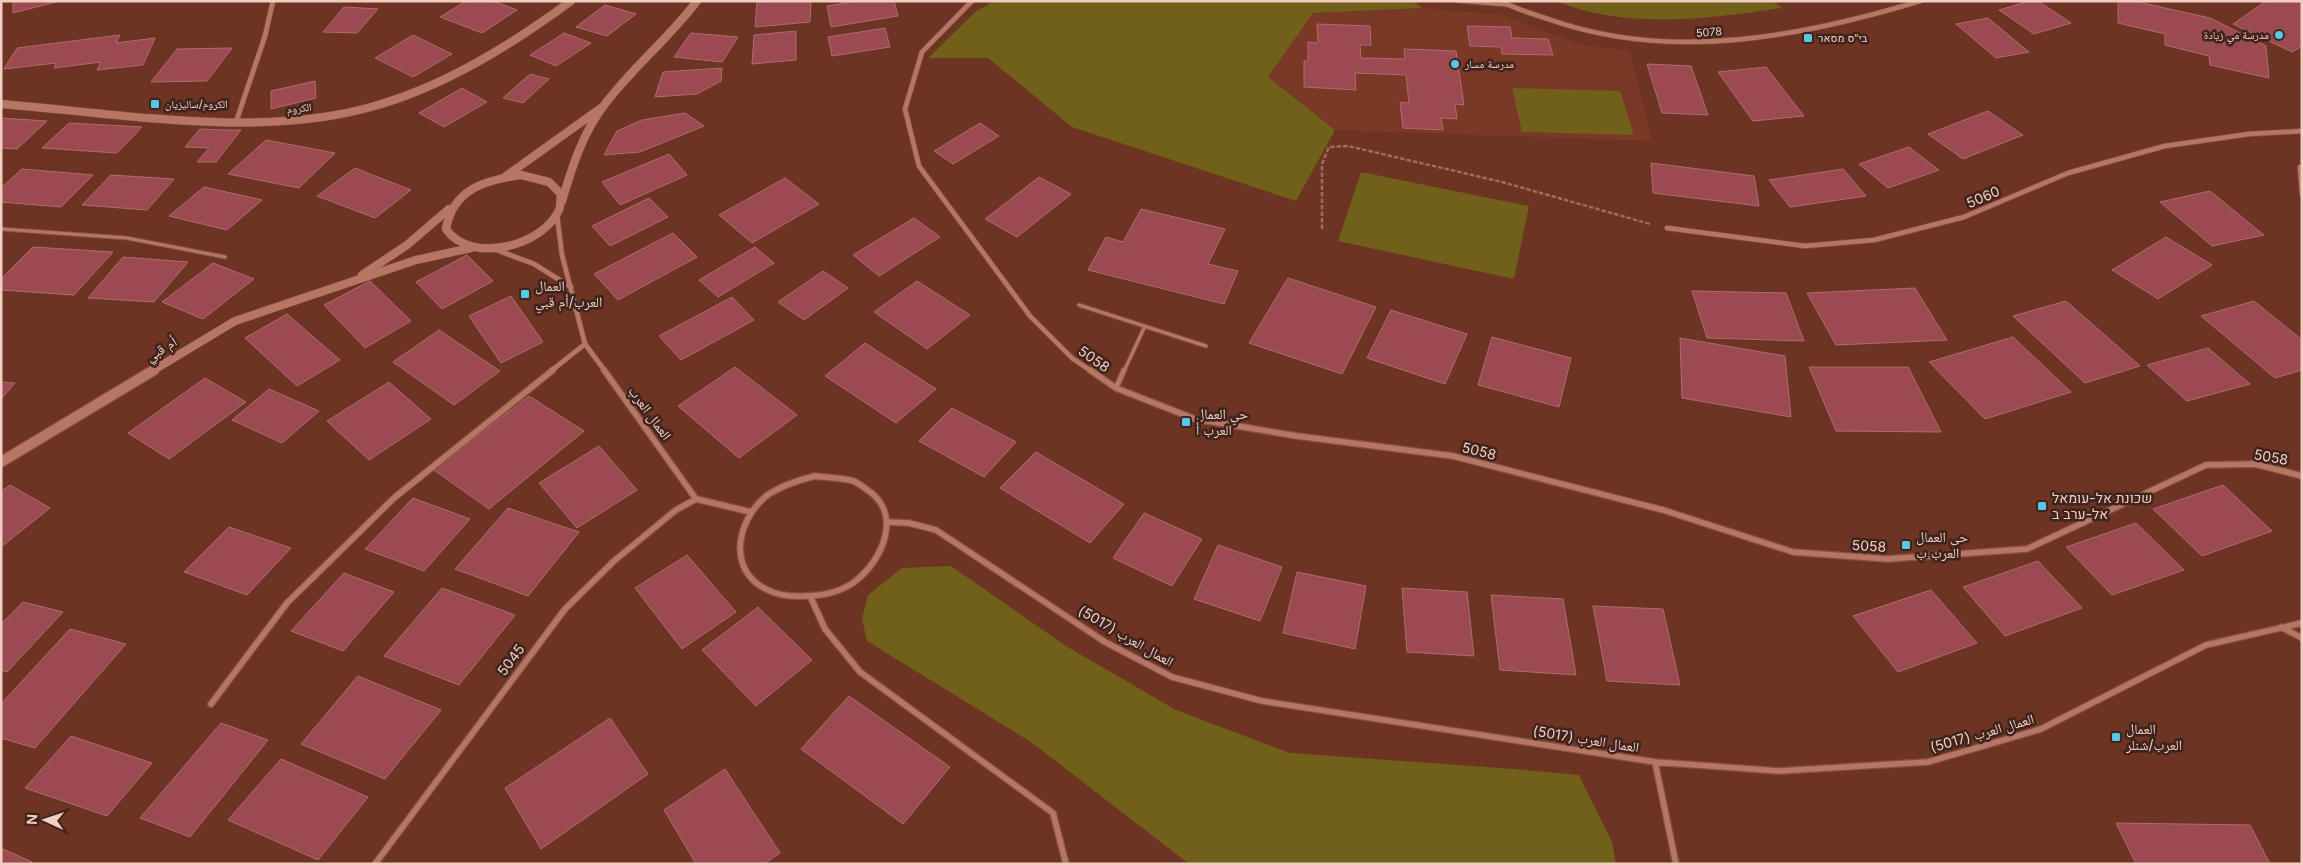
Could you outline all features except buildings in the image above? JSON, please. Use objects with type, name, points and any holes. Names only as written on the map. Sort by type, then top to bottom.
[{"type":"street","points":[[236,122],[265,36],[273,1]]},
{"type":"street","name":"الكروم","points":[[1,104],[161,118],[236,122],[294,120],[364,109],[432,86],[495,53],[571,1]]},
{"type":"street","points":[[561,202],[560,193],[555,186],[546,180],[521,175],[506,176],[470,190],[457,201],[447,215],[446,229],[455,241],[471,248],[490,248],[507,246],[537,234],[549,225],[557,215],[580,151],[592,124],[605,105],[697,1]]},
{"type":"street","name":"5058","points":[[972,1],[922,52],[905,109],[920,166],[1030,316],[1072,358],[1116,388],[1195,419],[1297,436],[1453,456],[1664,510],[1793,552],[1887,559],[2027,549],[2206,465],[2232,462],[2284,469],[2302,476]]},
{"type":"street","name":"5078","points":[[1501,1],[1585,32],[1627,39],[1676,43],[1779,36],[1873,16],[1920,1]]},
{"type":"street","points":[[506,176],[605,105]]},
{"type":"street","name":"5060","points":[[1667,228],[1805,246],[1874,240],[1964,217],[2068,173],[2165,146],[2248,134],[2302,130]]},
{"type":"street","points":[[2302,167],[2300,167],[2302,194]]},
{"type":"street","name":"أم قبي","points":[[347,284],[400,252],[429,229],[457,201]]},
{"type":"street","name":"العمال العرب","points":[[557,215],[562,255],[585,344],[696,499]]},
{"type":"street","name":"أم قبي","points":[[1,462],[234,321],[416,260],[471,248]]},
{"type":"street","points":[[490,248],[521,257],[546,269],[571,287]]},
{"type":"street","points":[[212,704],[287,603],[387,505],[585,344]]},
{"type":"street","points":[[815,476],[833,476],[850,479],[865,486],[877,496],[885,509],[888,522],[887,538],[881,552],[860,578],[828,594],[811,598],[790,597],[770,592],[754,582],[744,568],[739,552],[741,532],[751,512],[764,499],[788,484],[815,476]]},
{"type":"street","points":[[696,499],[751,512]]},
{"type":"street","name":"5045","points":[[375,864],[565,609],[614,561],[676,510],[696,499]]},
{"type":"street","name":"العمال العرب (5017)","points":[[888,522],[909,523],[936,530],[1105,642],[1172,677],[1262,701],[1655,762],[1779,771],[1928,762],[2041,729],[2206,645],[2281,626],[2302,623]]},
{"type":"street","points":[[811,598],[825,629],[860,672],[1053,813],[1068,864]]},
{"type":"street","points":[[2281,626],[2302,638]]},
{"type":"street","points":[[1655,762],[1676,864]]},
{"type":"lane","points":[[1458,1],[1472,4],[1508,5]]},
{"type":"lane","points":[[1,229],[127,238],[225,257]]},
{"type":"lane","points":[[1079,305],[1206,346]]},
{"type":"lane","points":[[1116,388],[1145,326]]},
{"type":"path","points":[[1322,229],[1322,164],[1329,147],[1348,146],[1502,182],[1667,228]]},
{"type":"shaded area","points":[[994,1],[1412,1],[1423,8],[1313,13],[1268,77],[1335,130],[1296,201],[1072,127],[988,58],[928,58],[975,12]]},
{"type":"shaded area","points":[[1555,1],[1772,1],[1782,8],[1725,16],[1668,20],[1611,16]]},
{"type":"shaded area","name":"مدرسة مسار","points":[[1423,8],[1502,15],[1582,45],[1630,51],[1652,141],[1335,130],[1268,77],[1313,13]]},
{"type":"shaded area","points":[[1512,88],[1620,91],[1634,135],[1522,132]]},
{"type":"shaded area","points":[[1361,172],[1529,206],[1514,279],[1338,241]]},
{"type":"shaded area","points":[[951,566],[1066,646],[1176,710],[1290,753],[1579,775],[1612,842],[1616,864],[1189,864],[1031,742],[867,641],[862,619],[868,595],[902,568]]},
{"type":"place","name":"مدرسة مي زيادة","points":[[2279,35]]},
{"type":"place","name":"בי״ס מסאר","points":[[1808,38]]},
{"type":"place","name":"مدرسة مسار","points":[[1455,64]]},
{"type":"place","name":"الكروم/ساليزيان","points":[[155,104]]},
{"type":"place","name":"العمال العرب/أم قبي","points":[[525,294]]},
{"type":"place","name":"حي العمال العرب أ","points":[[1186,422]]},
{"type":"place","name":"שכונת אל-עומאל אל-ערב ב","points":[[2042,506]]},
{"type":"place","name":"حي العمال العرب ب","points":[[1906,545]]},
{"type":"place","name":"العمال العرب/شنلر","points":[[2116,737]]}]
